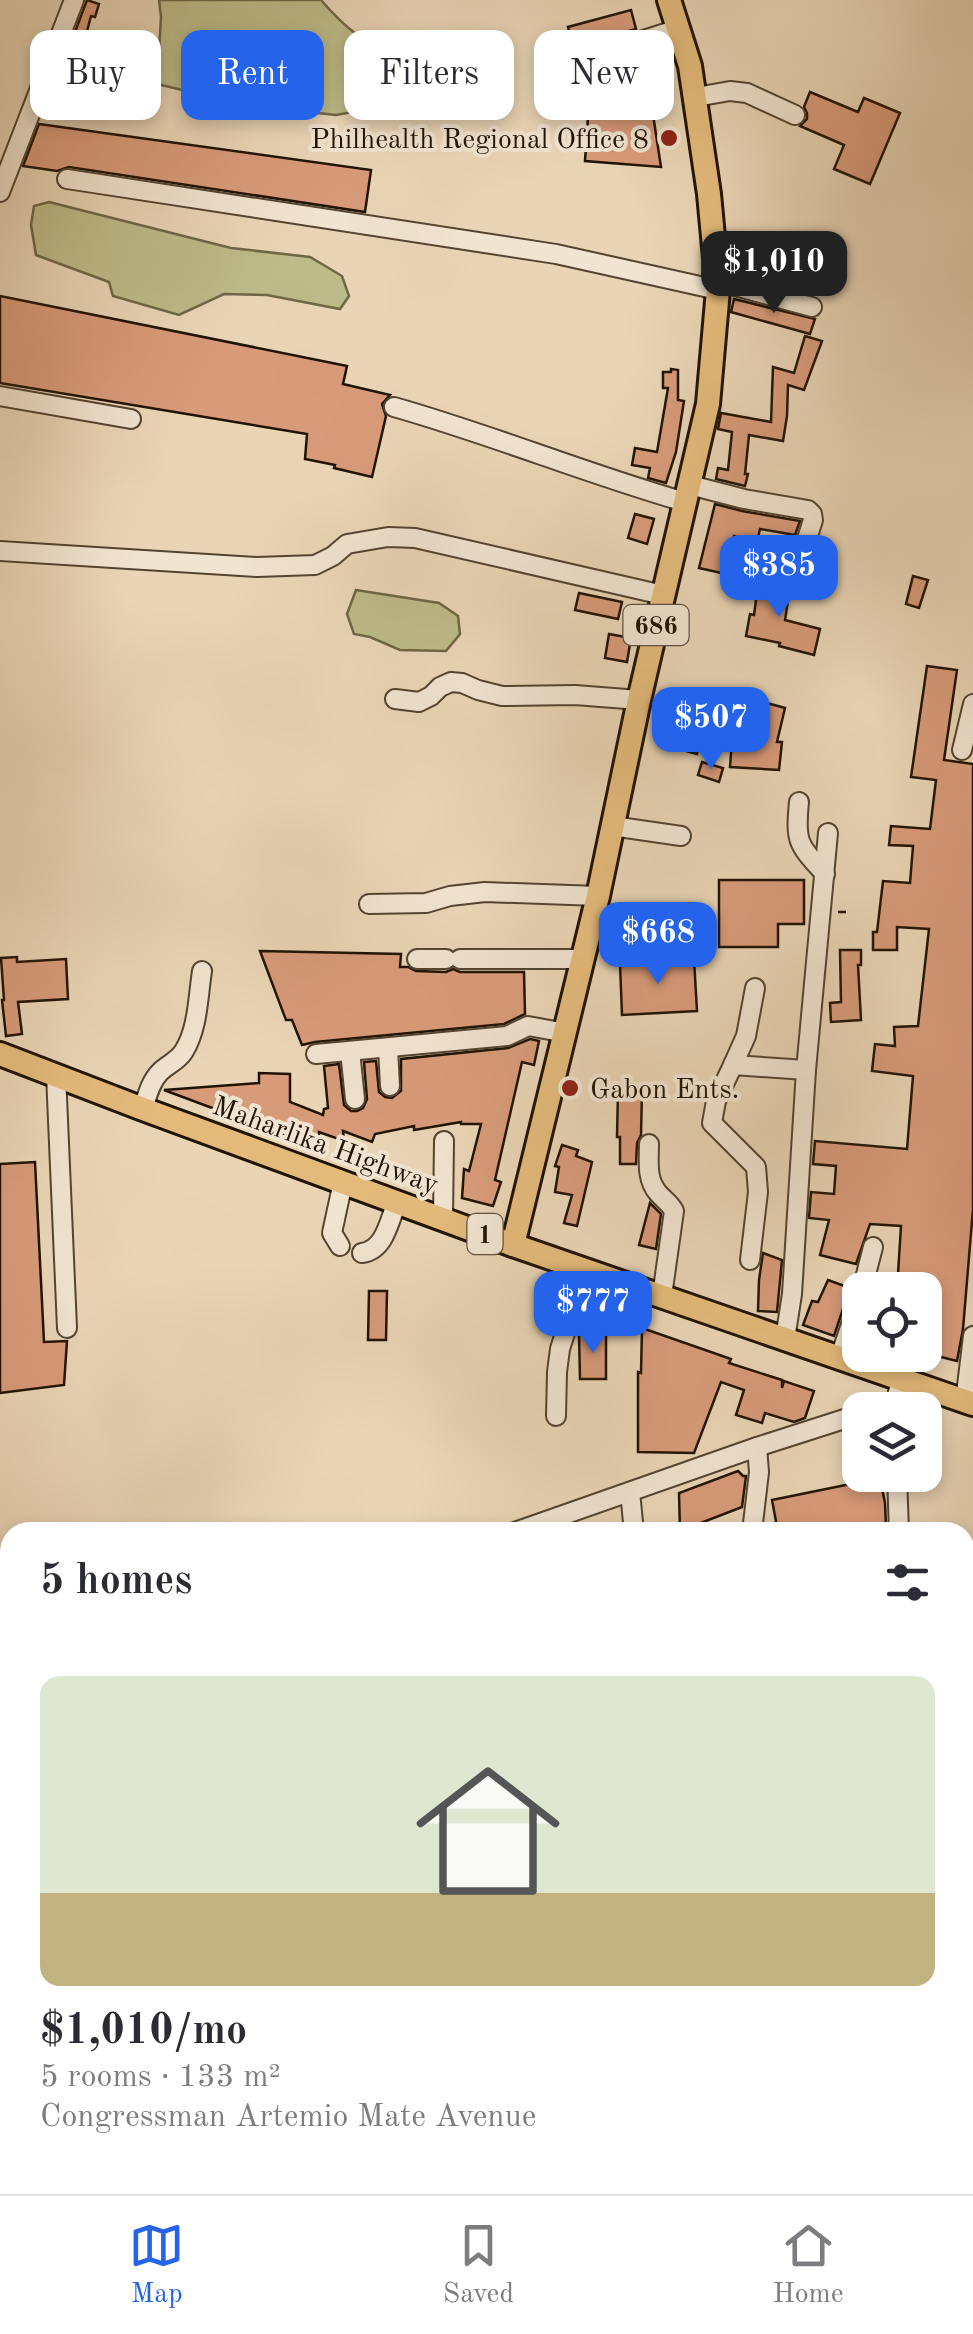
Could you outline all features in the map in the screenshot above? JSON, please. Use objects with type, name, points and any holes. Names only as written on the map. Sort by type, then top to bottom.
[{"type":"main road","name":"686","points":[[514,1245],[598,896],[708,404],[718,284],[710,194],[690,66],[669,0]]},
{"type":"main road","name":"Maharlika Highway","points":[[0,1054],[514,1245],[969,1403]]},
{"type":"street","points":[[0,192],[8,146],[74,0]]},
{"type":"street","points":[[674,30],[678,29]]},
{"type":"street","points":[[696,98],[730,91],[746,93],[795,114]]},
{"type":"street","points":[[67,179],[556,254],[735,286],[812,307]]},
{"type":"street","points":[[0,396],[131,419]]},
{"type":"street","points":[[394,407],[640,489],[808,510],[813,520],[795,577]]},
{"type":"street","points":[[0,551],[257,567],[315,566],[347,544],[388,537],[416,538],[663,595]]},
{"type":"street","points":[[395,699],[420,702],[452,682],[502,696],[574,695],[639,700]]},
{"type":"street","points":[[962,750],[973,704]]},
{"type":"street","points":[[799,802],[796,836],[825,874]]},
{"type":"street","points":[[612,826],[681,836]]},
{"type":"street","points":[[786,1338],[828,833]]},
{"type":"street","points":[[369,904],[426,904],[450,896],[485,892],[598,896]]},
{"type":"street","points":[[417,959],[582,959]]},
{"type":"street","points":[[143,1110],[152,1083],[161,1070],[180,1058],[193,1032],[202,971]]},
{"type":"street","points":[[750,1260],[758,1192],[756,1168],[712,1123],[716,1101],[746,1036],[755,988]]},
{"type":"street","points":[[316,1054],[507,1036],[528,1026],[566,1033]]},
{"type":"street","points":[[388,1048],[390,1086]]},
{"type":"street","points":[[350,1052],[355,1099]]},
{"type":"street","points":[[734,1065],[806,1070]]},
{"type":"street","points":[[56,1074],[67,1328]]},
{"type":"street","points":[[444,1141],[444,1219]]},
{"type":"street","points":[[649,1144],[654,1188],[674,1212],[662,1296]]},
{"type":"street","points":[[340,1246],[332,1233],[343,1182]]},
{"type":"street","points":[[362,1253],[379,1246],[398,1202]]},
{"type":"street","points":[[866,1272],[872,1247]]},
{"type":"street","points":[[556,1416],[560,1349],[585,1270]]},
{"type":"street","points":[[969,1403],[973,1336]]},
{"type":"street","points":[[840,1357],[842,1351]]},
{"type":"street","points":[[898,1392],[902,1378]]},
{"type":"street","points":[[544,1522],[842,1420]]},
{"type":"street","points":[[753,1522],[759,1472],[757,1447]]},
{"type":"street","points":[[630,1492],[633,1522]]},
{"type":"street","points":[[898,1492],[899,1522]]},
{"type":"shaded area","points":[[159,0],[321,0],[351,30],[344,30],[344,114],[324,114],[324,30],[181,30],[181,90],[161,85]]},
{"type":"shaded area","points":[[49,202],[231,248],[310,257],[342,276],[349,296],[340,309],[267,295],[224,294],[179,315],[113,296],[109,282],[36,255],[31,225],[34,206]]},
{"type":"shaded area","points":[[356,590],[439,603],[458,616],[460,634],[446,651],[400,650],[354,634],[347,614]]},
{"type":"building","points":[[87,0],[99,4],[87,30],[76,30]]},
{"type":"building","points":[[631,10],[636,29],[569,30],[568,27]]},
{"type":"building","points":[[810,92],[858,112],[864,98],[900,113],[870,184],[834,169],[844,145],[800,126],[807,119],[804,107]]},
{"type":"building","points":[[588,120],[654,120],[661,167],[585,161]]},
{"type":"building","points":[[39,124],[371,170],[365,212],[69,167],[57,171],[23,166]]},
{"type":"building","points":[[0,296],[347,366],[343,384],[390,395],[382,404],[386,416],[372,477],[305,459],[307,434],[0,383]]},
{"type":"building","points":[[734,299],[815,319],[810,334],[731,312]]},
{"type":"building","points":[[805,336],[822,341],[804,390],[788,385],[783,441],[749,435],[745,486],[716,479],[718,468],[728,470],[732,432],[718,429],[721,413],[771,422],[773,367],[794,373]]},
{"type":"building","points":[[678,370],[678,400],[684,401],[676,452],[666,483],[648,478],[650,468],[632,465],[635,448],[657,452],[668,388],[663,388],[663,372]]},
{"type":"building","points":[[715,504],[800,521],[795,535],[760,529],[757,542],[734,536],[726,574],[699,568]]},
{"type":"building","points":[[635,514],[654,519],[647,544],[628,538]]},
{"type":"building","points":[[913,576],[928,580],[919,608],[906,604]]},
{"type":"building","points":[[759,578],[784,582],[790,588],[785,620],[820,629],[814,655],[746,636],[750,614],[754,615]]},
{"type":"building","points":[[579,593],[622,602],[618,619],[575,610]]},
{"type":"building","points":[[609,634],[631,638],[627,662],[605,658]]},
{"type":"building","points":[[927,666],[957,670],[944,760],[973,764],[973,1209],[957,1361],[942,1357],[942,1272],[898,1272],[901,1226],[870,1224],[856,1264],[820,1255],[829,1220],[809,1218],[811,1192],[834,1194],[836,1166],[813,1164],[815,1141],[907,1149],[913,1076],[872,1071],[875,1044],[895,1046],[894,1027],[918,1026],[929,929],[897,927],[897,950],[873,950],[873,932],[877,932],[883,881],[910,883],[913,846],[889,845],[891,826],[930,829],[936,780],[911,777]]},
{"type":"building","points":[[767,703],[785,708],[777,742],[782,742],[779,770],[730,767],[732,739],[702,732],[697,754],[675,748],[686,707],[730,717],[731,708],[765,710]]},
{"type":"building","points":[[702,762],[723,768],[719,782],[698,775]]},
{"type":"building","points":[[719,880],[804,880],[804,924],[778,924],[778,947],[719,947]]},
{"type":"building","points":[[840,950],[861,950],[861,1020],[831,1022],[830,1003],[841,1002]]},
{"type":"building","points":[[260,951],[401,954],[400,967],[416,971],[524,972],[525,1014],[504,1024],[302,1045],[292,1020],[286,1020]]},
{"type":"building","points":[[17,957],[17,962],[66,959],[68,999],[18,1002],[22,1034],[6,1036],[1,958]]},
{"type":"building","points":[[694,959],[697,1011],[622,1015],[620,964]]},
{"type":"building","points":[[530,1039],[539,1041],[534,1065],[522,1062],[495,1180],[501,1182],[493,1206],[462,1198],[464,1169],[469,1171],[481,1124],[461,1122],[414,1130],[414,1126],[375,1134],[372,1142],[343,1131],[344,1141],[319,1132],[319,1148],[164,1090],[259,1083],[259,1073],[290,1074],[290,1102],[323,1115],[328,1108],[324,1066],[339,1064],[344,1105],[357,1111],[367,1099],[364,1062],[376,1061],[379,1092],[392,1098],[401,1091],[401,1059],[508,1048]]},
{"type":"building","points":[[618,1090],[642,1091],[636,1164],[620,1164]]},
{"type":"building","points":[[562,1145],[578,1150],[576,1156],[592,1162],[577,1226],[564,1223],[572,1195],[555,1192],[559,1167],[555,1166]]},
{"type":"building","points":[[35,1162],[44,1342],[67,1341],[64,1385],[0,1393],[0,1164]]},
{"type":"building","points":[[650,1203],[661,1214],[656,1249],[639,1245]]},
{"type":"building","points":[[763,1253],[782,1260],[777,1312],[758,1311]]},
{"type":"building","points":[[828,1280],[842,1285],[842,1312],[834,1336],[803,1325],[812,1301],[818,1302]]},
{"type":"building","points":[[369,1291],[387,1291],[386,1340],[368,1340]]},
{"type":"building","points":[[642,1328],[782,1380],[782,1388],[784,1381],[814,1391],[805,1418],[794,1422],[765,1413],[762,1423],[736,1415],[744,1390],[721,1382],[694,1453],[638,1452]]},
{"type":"building","points":[[606,1333],[606,1379],[580,1379],[579,1334]]},
{"type":"building","points":[[738,1471],[746,1476],[742,1507],[703,1522],[680,1522],[679,1493]]},
{"type":"building","points":[[842,1486],[842,1492],[883,1492],[886,1522],[776,1522],[772,1500]]},
{"type":"place","name":"Philhealth Regional Office 8","points":[[669,138]]},
{"type":"place","name":"Gabon Ents.","points":[[570,1088]]}]
